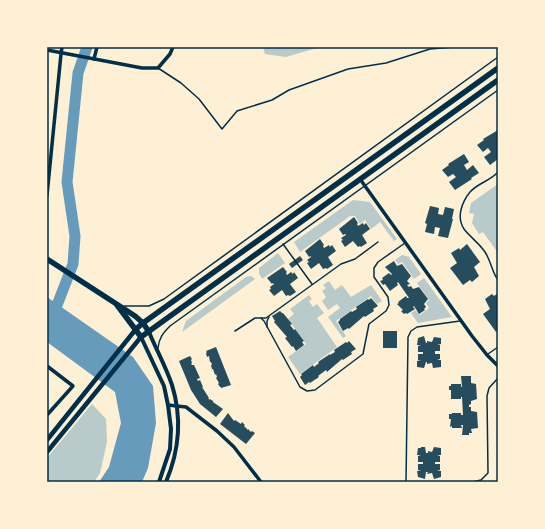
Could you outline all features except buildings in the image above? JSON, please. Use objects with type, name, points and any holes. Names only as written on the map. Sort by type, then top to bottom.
[{"type":"main road","points":[[47,440],[136,329],[143,323],[498,68]]},
{"type":"main road","points":[[47,452],[141,337],[498,80]]},
{"type":"main road","points":[[49,260],[135,316],[143,323],[149,332]]},
{"type":"main road","points":[[117,305],[141,337]]},
{"type":"street","points":[[47,194],[60,54],[62,47]]},
{"type":"street","points":[[94,59],[97,47]]},
{"type":"street","points":[[47,50],[60,54],[142,68],[158,68],[170,54],[173,47]]},
{"type":"street","points":[[360,179],[487,355],[498,366]]},
{"type":"street","points":[[149,332],[172,385],[176,405],[178,430],[176,450],[166,482]]},
{"type":"street","points":[[141,337],[164,386],[168,405],[171,430],[170,449],[159,482]]},
{"type":"street","points":[[47,366],[73,386],[47,415]]},
{"type":"street","points":[[168,405],[186,407],[234,447],[261,482]]},
{"type":"lane","points":[[158,68],[181,82],[199,99],[222,129],[237,111],[272,100],[289,90],[348,69],[386,63],[430,49],[454,47]]},
{"type":"lane","points":[[117,305],[149,306],[164,299],[498,57]]},
{"type":"lane","points":[[157,352],[159,341],[163,332],[170,326],[498,90]]},
{"type":"lane","points":[[498,172],[470,192],[464,202],[460,216],[464,229],[478,243],[486,254],[498,280]]},
{"type":"lane","points":[[235,331],[253,318],[266,318],[341,264],[355,259],[378,242]]},
{"type":"lane","points":[[261,318],[300,387],[309,391],[316,389],[363,354],[369,324],[386,311],[389,305],[388,298],[374,277],[374,268],[378,262],[406,242]]},
{"type":"lane","points":[[283,244],[312,284]]},
{"type":"lane","points":[[268,328],[267,321],[269,316]]},
{"type":"lane","points":[[406,482],[408,337],[411,331],[417,327],[462,321]]},
{"type":"lane","points":[[487,355],[498,347]]},
{"type":"lane","points":[[472,482],[484,478],[488,473],[487,396],[489,388],[498,378]]},
{"type":"shaded area","points":[[263,47],[320,47],[286,57],[265,54]]},
{"type":"shaded area","points":[[498,184],[498,253],[483,232],[479,234],[472,223],[474,214],[469,213],[471,203]]},
{"type":"shaded area","points":[[353,200],[370,202],[397,239],[394,241],[380,222],[371,229],[365,220],[360,224],[355,216],[350,216],[300,252],[294,242]]},
{"type":"shaded area","points":[[278,253],[285,263],[262,279],[259,273],[259,268]]},
{"type":"shaded area","points":[[402,255],[409,257],[421,274],[414,279],[402,262],[398,264],[395,260]]},
{"type":"shaded area","points":[[251,276],[255,279],[182,332],[186,321],[246,277]]},
{"type":"shaded area","points":[[424,278],[452,317],[418,323],[411,313],[415,310],[420,315],[429,308],[426,303],[429,300],[417,283]]},
{"type":"shaded area","points":[[329,281],[335,290],[342,285],[351,297],[371,285],[382,301],[377,304],[371,296],[336,321],[346,336],[343,338],[328,317],[340,308],[337,304],[328,310],[322,301],[326,297],[322,291],[326,288],[323,285]]},
{"type":"shaded area","points":[[309,295],[312,299],[309,301],[313,307],[317,304],[324,313],[317,318],[337,347],[300,374],[288,357],[306,344],[288,319],[294,314],[290,309]]},
{"type":"shaded area","points":[[92,404],[106,419],[107,442],[100,473],[94,482],[47,482],[47,458]]},
{"type":"water","points":[[47,297],[133,357],[153,386],[156,423],[148,468],[142,482],[99,482],[109,467],[121,423],[115,392],[47,342]]},
{"type":"waterway","points":[[52,318],[73,264],[75,236],[67,182],[78,73],[87,47]]}]
